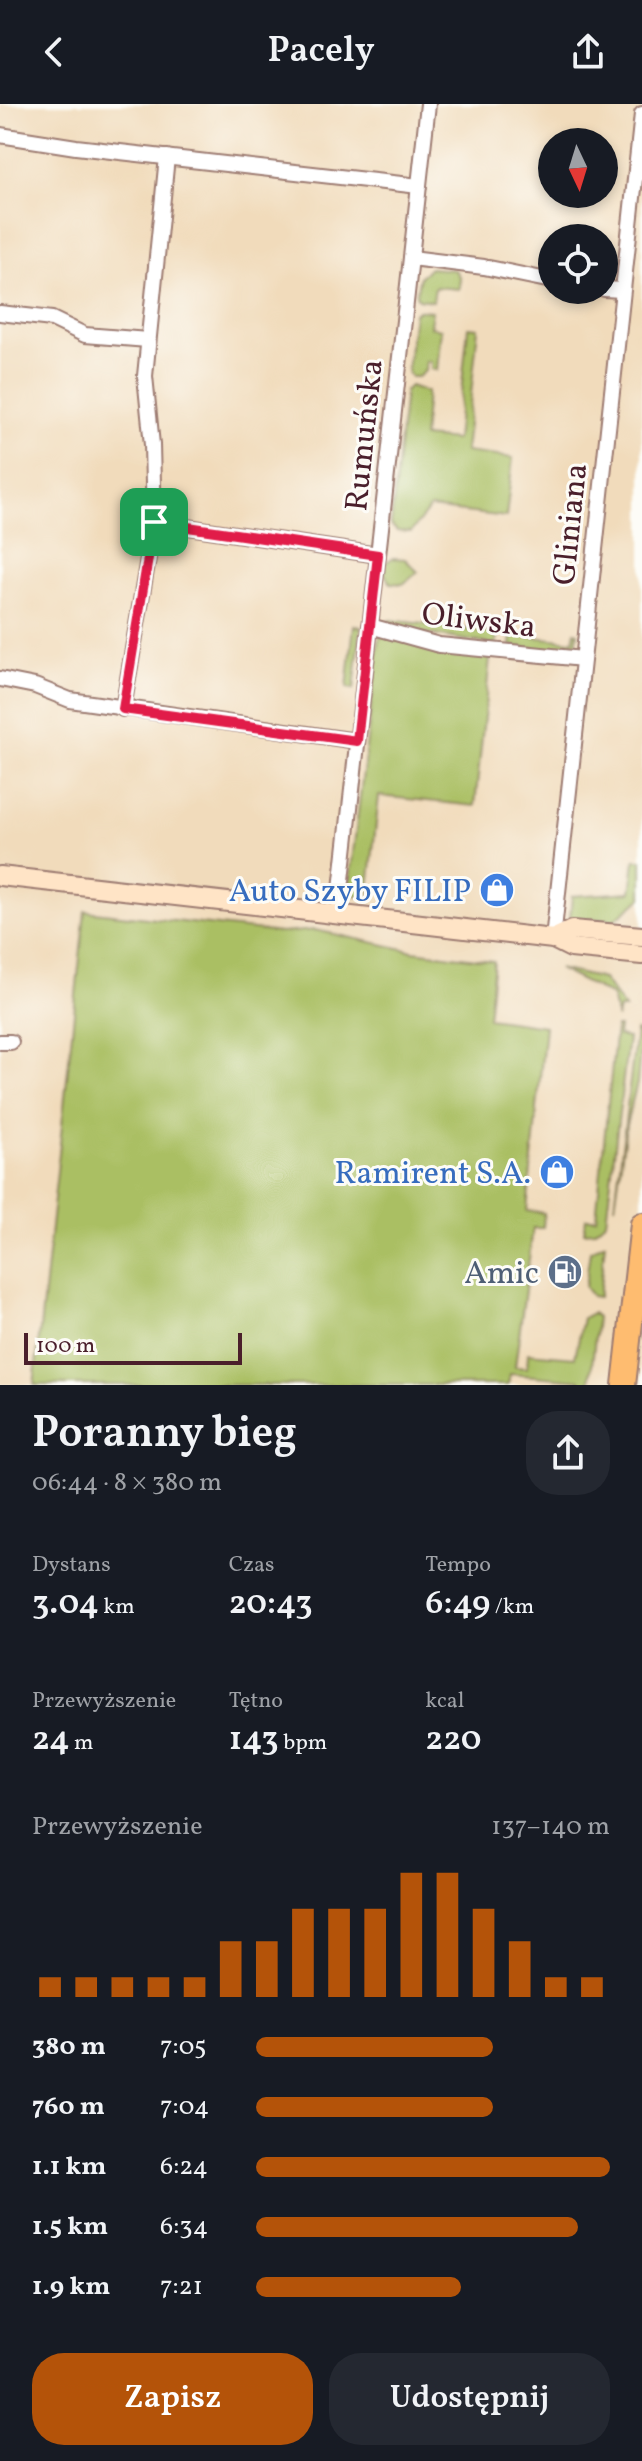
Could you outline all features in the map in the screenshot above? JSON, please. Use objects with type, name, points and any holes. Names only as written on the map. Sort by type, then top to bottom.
[{"type":"main road","points":[[624,1385],[642,1224]]},
{"type":"street","name":"Rumuńska","points":[[338,916],[428,104]]},
{"type":"street","name":"Gliniana","points":[[553,939],[642,114]]},
{"type":"street","points":[[0,135],[419,186]]},
{"type":"street","points":[[123,709],[154,522],[152,445],[145,395],[167,157]]},
{"type":"street","points":[[411,258],[484,267],[538,278]]},
{"type":"street","points":[[618,290],[622,290]]},
{"type":"street","points":[[0,313],[52,319],[85,335],[148,340]]},
{"type":"street","points":[[154,522],[378,555]]},
{"type":"street","name":"Oliwska","points":[[370,626],[439,645],[583,659]]},
{"type":"street","points":[[0,679],[35,686],[70,700],[357,741]]},
{"type":"street","points":[[0,876],[553,939],[571,948],[642,955]]},
{"type":"street","points":[[553,939],[572,930],[642,936]]},
{"type":"green space","points":[[430,268],[455,270],[460,278],[459,289],[435,287],[433,301],[419,299],[416,295],[420,276]]},
{"type":"green space","points":[[419,310],[432,311],[430,327],[441,329],[437,370],[431,369],[431,362],[426,361],[425,371],[418,377],[411,377],[407,371],[414,313]]},
{"type":"green space","points":[[468,327],[478,328],[465,452],[513,458],[506,517],[430,508],[411,532],[397,531],[391,525],[405,391],[410,386],[427,392],[423,437],[456,440]]},
{"type":"green space","points":[[393,558],[405,559],[418,572],[403,584],[391,583],[385,575],[386,562]]},
{"type":"green space","points":[[390,620],[497,633],[496,645],[390,628],[386,623]]},
{"type":"green space","points":[[354,625],[361,627],[354,689],[347,688]]},
{"type":"green space","points":[[575,631],[578,632],[576,648],[570,652],[511,646],[512,635],[573,641]]},
{"type":"green space","points":[[380,634],[488,654],[490,658],[475,806],[379,796],[368,897],[352,895],[349,886]]},
{"type":"green space","points":[[635,860],[642,860],[642,898],[614,920],[570,918],[572,896],[631,892]]},
{"type":"green space","points":[[85,911],[281,933],[315,930],[413,951],[494,961],[488,1018],[545,1026],[527,1211],[544,1213],[543,1228],[533,1228],[515,1367],[527,1368],[528,1353],[575,1357],[583,1318],[592,1313],[597,1317],[590,1385],[580,1385],[580,1380],[510,1374],[508,1385],[34,1385]]},
{"type":"green space","points":[[558,969],[603,979],[625,1009],[619,1009],[617,1018],[612,996]]},
{"type":"green space","points":[[616,1027],[619,1027],[618,1036],[628,1038],[606,1221],[594,1231],[584,1232],[586,1218],[596,1218]]},
{"type":"green space","points":[[636,1031],[642,1033],[637,1083],[626,1125],[615,1206]]},
{"type":"green space","points":[[605,1243],[599,1297],[592,1296],[585,1287],[590,1251]]},
{"type":"place","name":"Auto Szyby FILIP","points":[[497,890]]},
{"type":"place","name":"Ramirent S.A.","points":[[557,1172]]},
{"type":"place","name":"Amic","points":[[565,1272]]},
{"type":"route","points":[[154,522],[378,555],[357,741],[123,709],[154,522]]}]
